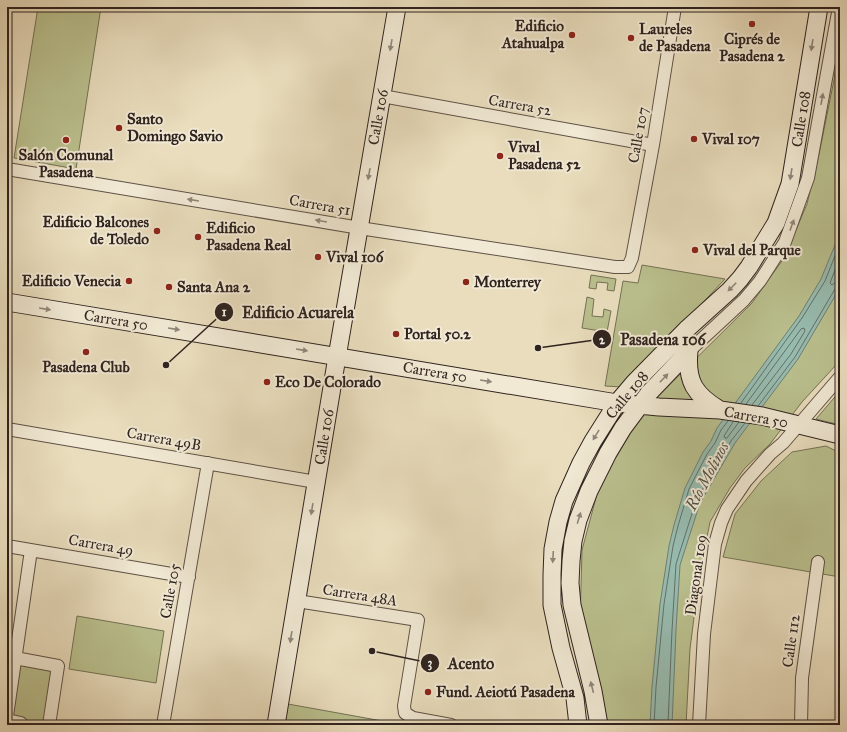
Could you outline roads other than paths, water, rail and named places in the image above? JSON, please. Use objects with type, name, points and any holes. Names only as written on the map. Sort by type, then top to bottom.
[{"type":"street","name":"Calle 106","points":[[276,725],[397,7]]},
{"type":"street","name":"Calle 107","points":[[628,267],[632,258],[653,145],[675,7]]},
{"type":"street","name":"Calle 108","points":[[578,725],[575,698],[561,648],[552,605],[553,549],[564,501],[581,463],[593,441],[618,403],[634,383],[688,328],[740,280],[776,223],[790,184],[819,7]]},
{"type":"street","name":"Calle 108","points":[[599,725],[593,691],[572,605],[570,584],[573,541],[578,520],[588,490],[623,428],[640,405],[649,393],[689,351],[748,295],[760,281],[785,242],[808,178],[838,7]]},
{"type":"street","name":"Carrera 52","points":[[382,96],[653,145]]},
{"type":"street","name":"Carrera 51","points":[[7,168],[359,228],[615,268],[628,267]]},
{"type":"street","name":"Carrera 50","points":[[7,302],[618,403],[724,411],[762,416],[840,435]]},
{"type":"street","points":[[689,351],[688,362],[690,378],[694,388],[709,404],[724,411]]},
{"type":"street","name":"Diagonal 109","points":[[699,725],[704,634],[715,544],[721,523],[728,508],[746,481],[799,425],[840,376]]},
{"type":"street","name":"Carrera 49B","points":[[7,429],[316,482]]},
{"type":"street","name":"Calle 105","points":[[163,725],[208,463]]},
{"type":"street","name":"Carrera 49","points":[[7,546],[189,576]]},
{"type":"street","points":[[7,716],[31,550]]},
{"type":"street","name":"Calle 112","points":[[801,725],[802,678],[818,562]]},
{"type":"street","name":"Carrera 48A","points":[[297,601],[418,620],[404,706],[405,713],[413,718],[451,725]]},
{"type":"street","points":[[15,658],[58,666],[49,725]]},
{"type":"street","points":[[7,720],[21,723]]},
{"type":"water","name":"Río Molinos","points":[[840,233],[840,287],[838,291],[798,359],[735,443],[700,503],[680,565],[672,725],[650,725],[660,604],[669,546],[685,488],[717,428],[799,316],[821,279]]},
{"type":"place","name":"Ciprés de Pasadena 2","points":[[752,24]]},
{"type":"place","name":"Edificio Atahualpa","points":[[572,35]]},
{"type":"place","name":"Laureles de Pasadena","points":[[631,38]]},
{"type":"place","name":"Santo Domingo Savio","points":[[119,128]]},
{"type":"place","name":"Vival 107","points":[[694,139]]},
{"type":"place","name":"Salón Comunal Pasadena","points":[[66,140]]},
{"type":"place","name":"Vival Pasadena 52","points":[[500,156]]},
{"type":"place","name":"Edificio Balcones de Toledo","points":[[157,231]]},
{"type":"place","name":"Edificio Pasadena Real","points":[[198,237]]},
{"type":"place","name":"Vival del Parque","points":[[695,250]]},
{"type":"place","name":"Vival 106","points":[[318,257]]},
{"type":"place","name":"Edificio Venecia","points":[[129,281]]},
{"type":"place","name":"Monterrey","points":[[466,282]]},
{"type":"place","name":"Santa Ana 2","points":[[169,287]]},
{"type":"place","name":"Portal 50.2","points":[[396,334]]},
{"type":"place","name":"Pasadena 106","points":[[538,348]]},
{"type":"place","name":"Pasadena Club","points":[[86,352]]},
{"type":"place","name":"Edificio Acuarela","points":[[166,365]]},
{"type":"place","name":"Eco De Colorado","points":[[267,382]]},
{"type":"place","name":"Acento","points":[[372,651]]},
{"type":"place","name":"Fund. Aeiotú Pasadena","points":[[428,692]]}]
